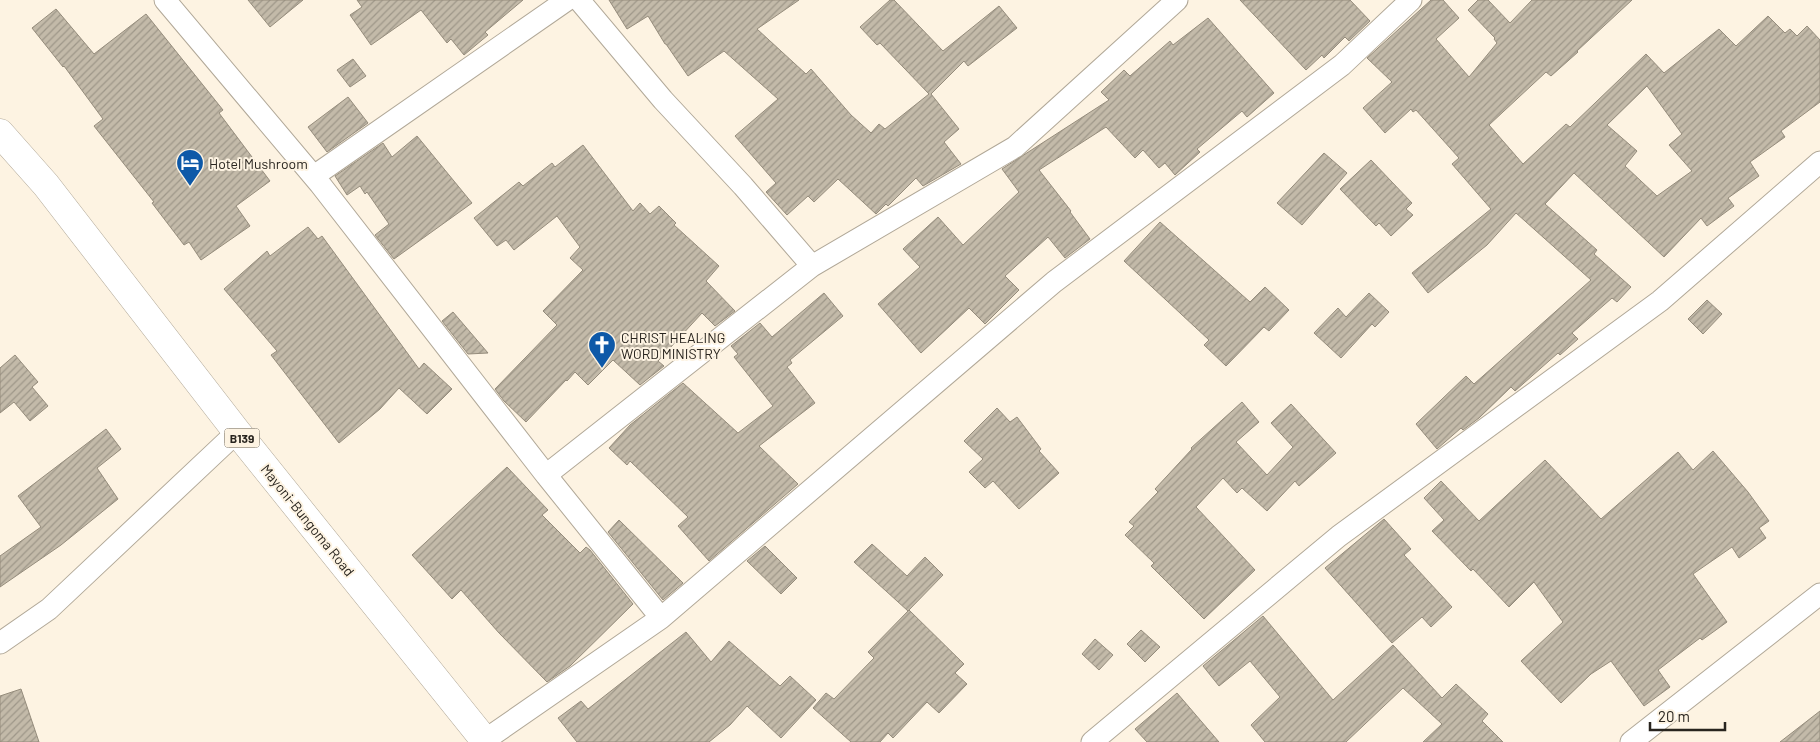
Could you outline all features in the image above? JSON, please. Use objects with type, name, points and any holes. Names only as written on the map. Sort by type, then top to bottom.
[{"type":"main road","name":"Mayoni-Bungoma Road","points":[[0,134],[46,186],[237,432],[486,741]]},
{"type":"street","points":[[165,0],[314,176],[546,474],[661,618]]},
{"type":"street","points":[[314,176],[567,0]]},
{"type":"street","points":[[579,0],[663,100],[743,186],[812,266]]},
{"type":"street","points":[[546,474],[812,266],[1015,146],[1177,0]]},
{"type":"street","points":[[486,741],[661,618],[1054,282],[1342,64],[1411,0]]},
{"type":"street","points":[[1092,742],[1339,536],[1660,301],[1820,162]]},
{"type":"street","points":[[0,643],[49,609],[237,432]]},
{"type":"street","points":[[1631,742],[1820,594]]},
{"type":"building","points":[[248,0],[303,0],[270,27]]},
{"type":"building","points":[[357,0],[523,0],[485,32],[488,35],[464,55],[451,39],[447,43],[421,10],[371,45],[350,15],[362,7]]},
{"type":"building","points":[[609,0],[799,0],[757,29],[806,74],[811,69],[851,115],[871,133],[879,124],[885,129],[929,94],[880,43],[877,45],[860,27],[890,0],[894,0],[943,51],[999,6],[1017,28],[968,66],[964,61],[931,94],[959,129],[944,142],[961,164],[923,186],[916,178],[888,206],[886,204],[876,214],[838,179],[814,202],[808,196],[787,215],[766,192],[776,183],[735,136],[778,99],[724,51],[688,76],[648,16],[627,29]]},
{"type":"building","points":[[1240,0],[1350,0],[1370,21],[1349,41],[1345,37],[1324,58],[1322,55],[1306,70]]},
{"type":"building","points":[[1431,0],[1443,0],[1459,18],[1436,39],[1469,77],[1497,43],[1495,38],[1468,10],[1478,0],[1488,0],[1510,23],[1532,0],[1632,0],[1551,76],[1546,72],[1489,125],[1523,164],[1566,124],[1570,127],[1646,54],[1664,73],[1719,29],[1736,46],[1768,16],[1785,33],[1790,29],[1797,36],[1807,26],[1820,40],[1820,102],[1781,131],[1785,137],[1750,162],[1759,176],[1728,198],[1734,206],[1707,226],[1701,218],[1664,257],[1574,173],[1545,204],[1597,250],[1594,254],[1631,287],[1617,302],[1612,298],[1572,333],[1578,339],[1560,355],[1558,353],[1515,391],[1511,387],[1479,418],[1463,430],[1461,428],[1437,449],[1416,424],[1466,376],[1474,384],[1591,280],[1516,213],[1487,245],[1428,293],[1412,273],[1491,209],[1452,164],[1459,158],[1416,110],[1413,112],[1411,109],[1385,133],[1363,108],[1392,82],[1367,58]],"holes":[[[1647,86],[1682,134],[1669,145],[1692,171],[1657,196],[1625,166],[1637,151],[1607,125]]]},
{"type":"building","points":[[56,9],[94,54],[146,14],[223,110],[219,113],[270,181],[236,206],[250,226],[201,260],[189,242],[184,245],[152,203],[154,202],[94,126],[103,119],[64,66],[32,28]]},
{"type":"building","points":[[1208,18],[1274,93],[1247,117],[1242,111],[1197,149],[1200,152],[1175,175],[1165,163],[1159,168],[1143,150],[1135,158],[1106,127],[1039,170],[1090,239],[1065,258],[1048,237],[1005,276],[1019,290],[985,324],[969,308],[921,353],[878,304],[920,267],[903,249],[938,217],[963,245],[1019,192],[1002,169],[1109,100],[1101,92],[1124,70],[1130,76],[1170,41],[1173,45]]},
{"type":"building","points":[[353,59],[366,76],[350,87],[337,70]]},
{"type":"building","points":[[348,97],[368,123],[327,152],[308,127]]},
{"type":"building","points":[[417,136],[472,203],[394,259],[375,235],[389,224],[367,192],[365,194],[360,186],[347,195],[335,176],[383,143],[392,157]]},
{"type":"building","points":[[583,145],[633,211],[640,203],[650,214],[659,206],[676,223],[674,225],[719,266],[706,281],[735,311],[715,326],[702,313],[658,361],[664,366],[640,385],[613,360],[588,385],[575,372],[526,422],[504,401],[495,389],[557,325],[543,311],[583,270],[570,258],[580,247],[557,216],[514,250],[506,240],[497,246],[474,218],[519,182],[523,186],[552,163],[555,167]]},
{"type":"building","points":[[1324,153],[1347,173],[1302,225],[1277,203]]},
{"type":"building","points":[[1371,160],[1412,203],[1406,209],[1413,215],[1391,236],[1379,223],[1376,226],[1340,189]]},
{"type":"building","points":[[1160,222],[1250,302],[1265,287],[1289,310],[1269,331],[1264,327],[1226,366],[1204,345],[1209,340],[1124,261]]},
{"type":"building","points":[[308,227],[318,239],[322,236],[419,369],[424,363],[452,389],[427,414],[399,388],[380,409],[339,443],[271,355],[277,351],[224,289],[267,251],[270,256]]},
{"type":"building","points":[[824,293],[843,316],[790,360],[792,363],[787,367],[815,403],[759,446],[798,484],[709,561],[678,526],[688,517],[630,461],[627,465],[609,448],[630,425],[683,383],[738,433],[773,406],[734,357],[738,354],[731,346],[760,323],[772,337]]},
{"type":"building","points":[[1369,293],[1389,312],[1375,327],[1372,324],[1341,358],[1314,333],[1338,308],[1346,317]]},
{"type":"building","points":[[1707,300],[1722,314],[1703,334],[1688,319]]},
{"type":"building","points":[[453,312],[488,353],[468,354],[442,321]]},
{"type":"building","points":[[15,355],[38,382],[32,387],[48,406],[30,421],[14,402],[0,413],[0,368]]},
{"type":"building","points":[[1242,402],[1259,422],[1236,442],[1267,475],[1293,447],[1271,423],[1291,404],[1336,453],[1299,486],[1295,481],[1267,511],[1242,488],[1237,493],[1223,478],[1196,507],[1255,570],[1204,619],[1151,566],[1154,563],[1125,535],[1134,526],[1129,522],[1158,492],[1155,489],[1191,448]]},
{"type":"building","points":[[997,408],[1010,422],[1017,417],[1041,449],[1039,451],[1059,473],[1019,509],[993,481],[985,488],[969,472],[983,459],[964,441]]},
{"type":"building","points":[[106,429],[121,449],[97,468],[118,499],[61,545],[0,587],[0,556],[41,527],[18,496]]},
{"type":"building","points":[[1713,451],[1748,492],[1769,521],[1759,528],[1766,538],[1739,558],[1732,547],[1693,574],[1727,622],[1702,640],[1700,638],[1658,670],[1670,687],[1644,706],[1611,661],[1591,674],[1561,703],[1521,661],[1563,622],[1534,582],[1509,607],[1473,569],[1471,571],[1432,531],[1444,520],[1424,498],[1441,481],[1479,521],[1545,460],[1601,519],[1678,452],[1693,470]]},
{"type":"building","points":[[507,467],[548,510],[542,515],[580,553],[586,547],[590,550],[633,604],[570,666],[547,682],[499,633],[461,590],[452,599],[412,555]]},
{"type":"building","points":[[1384,519],[1411,549],[1404,555],[1452,607],[1431,627],[1422,617],[1392,643],[1325,568]]},
{"type":"building","points":[[619,520],[683,583],[663,600],[608,532]]},
{"type":"building","points":[[872,544],[907,576],[925,557],[943,575],[908,611],[854,562]]},
{"type":"building","points":[[765,546],[797,578],[781,594],[747,561]]},
{"type":"building","points":[[909,610],[964,664],[955,673],[967,684],[939,713],[927,702],[893,738],[888,733],[880,742],[851,742],[813,708],[826,693],[834,699],[874,658],[868,652]]},
{"type":"building","points":[[1263,616],[1333,700],[1393,645],[1442,698],[1456,684],[1488,714],[1482,721],[1503,742],[1423,742],[1442,724],[1403,688],[1346,742],[1265,742],[1251,725],[1280,697],[1250,661],[1219,686],[1203,666]]},
{"type":"building","points":[[1141,630],[1160,647],[1145,662],[1127,644]]},
{"type":"building","points":[[686,632],[711,662],[729,641],[780,686],[790,676],[816,700],[781,738],[747,706],[730,725],[709,742],[577,742],[558,718],[581,701],[588,709]]},
{"type":"building","points":[[1095,639],[1113,655],[1099,670],[1082,654]]},
{"type":"building","points":[[21,689],[39,742],[0,742],[0,696]]},
{"type":"building","points":[[1177,693],[1219,742],[1147,742],[1135,729]]},
{"type":"building","points":[[1820,711],[1820,742],[1780,742]]},
{"type":"place","name":"Hotel Mushroom","points":[[190,187]]},
{"type":"place","name":"CHRIST HEALING WORD MINISTRY","points":[[602,369]]}]
